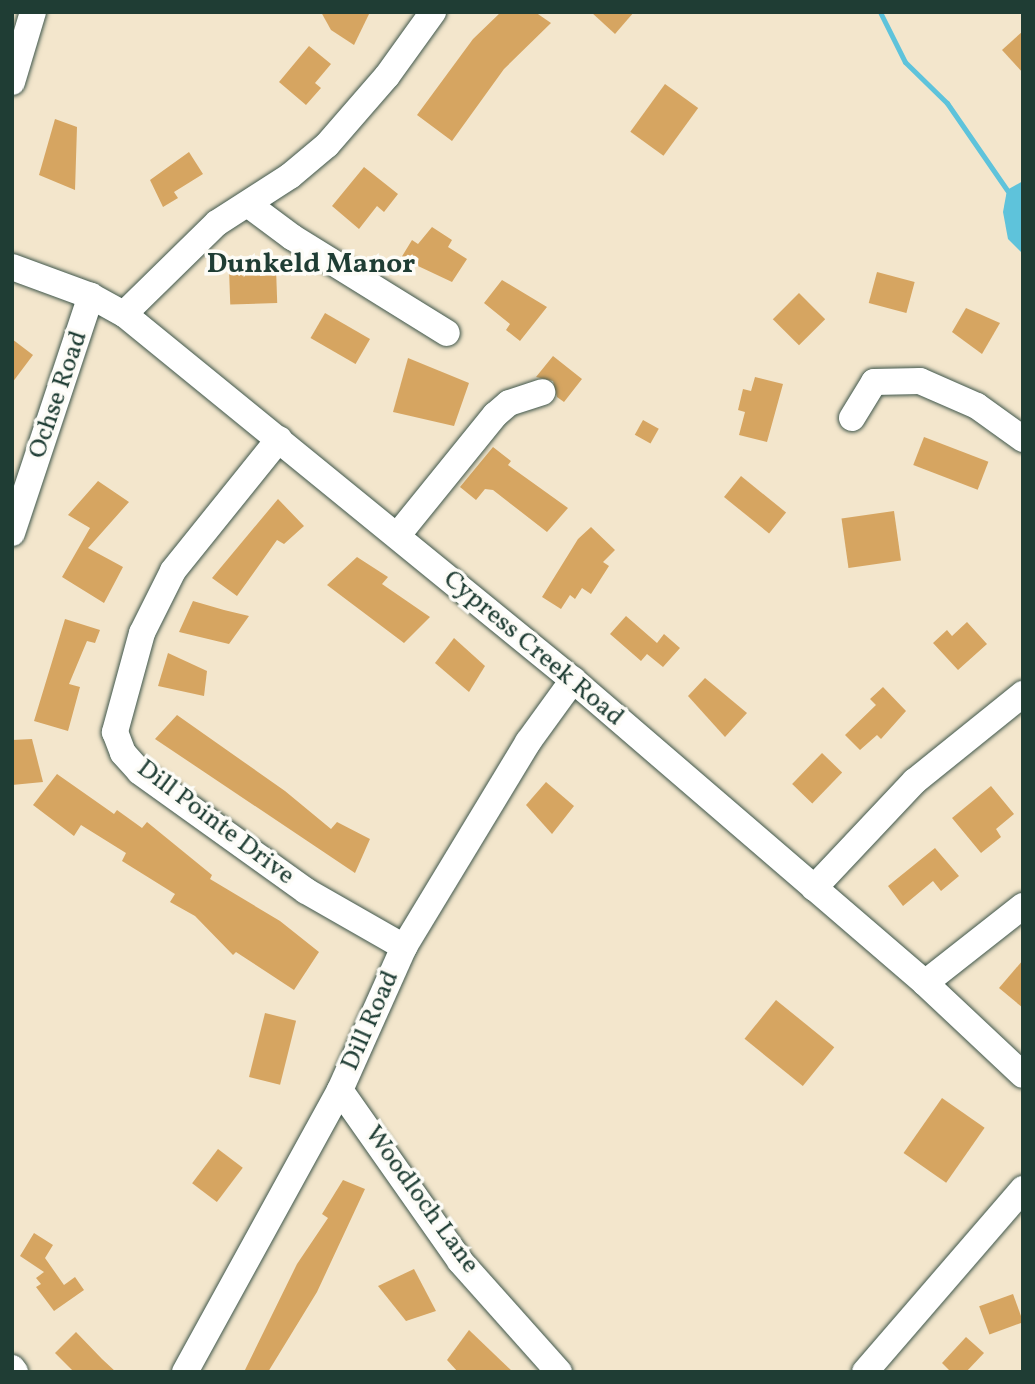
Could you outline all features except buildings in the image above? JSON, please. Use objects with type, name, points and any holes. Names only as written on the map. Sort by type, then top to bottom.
[{"type":"street","points":[[12,81],[33,12]]},
{"type":"street","points":[[124,314],[187,248],[217,223],[248,205],[327,145],[387,76],[433,12]]},
{"type":"street","points":[[248,205],[292,237],[447,333]]},
{"type":"street","name":"Cypress Creek Road","points":[[12,267],[91,296],[124,314],[573,680],[925,983],[1023,1075]]},
{"type":"street","name":"Ochse Road","points":[[12,533],[91,296]]},
{"type":"street","points":[[852,418],[874,382],[920,381],[977,406],[1023,439]]},
{"type":"street","points":[[397,536],[495,415],[509,403],[542,392]]},
{"type":"street","name":"Dill Pointe Drive","points":[[279,439],[173,571],[142,633],[115,732],[122,753],[140,772],[306,891],[404,947]]},
{"type":"street","name":"Dill Road","points":[[184,1372],[340,1090],[404,947],[528,742],[573,680]]},
{"type":"street","points":[[814,888],[915,781],[1023,694]]},
{"type":"street","points":[[925,983],[1023,906]]},
{"type":"street","name":"Woodloch Lane","points":[[340,1090],[460,1261],[559,1372]]},
{"type":"street","points":[[865,1372],[1023,1189]]},
{"type":"water","points":[[1023,181],[1023,254],[1008,239],[1003,212],[1007,190]]},
{"type":"waterway","points":[[880,12],[905,62],[947,103],[1007,190]]},
{"type":"district","name":"Dunkeld Manor","points":[[311,265]]}]
